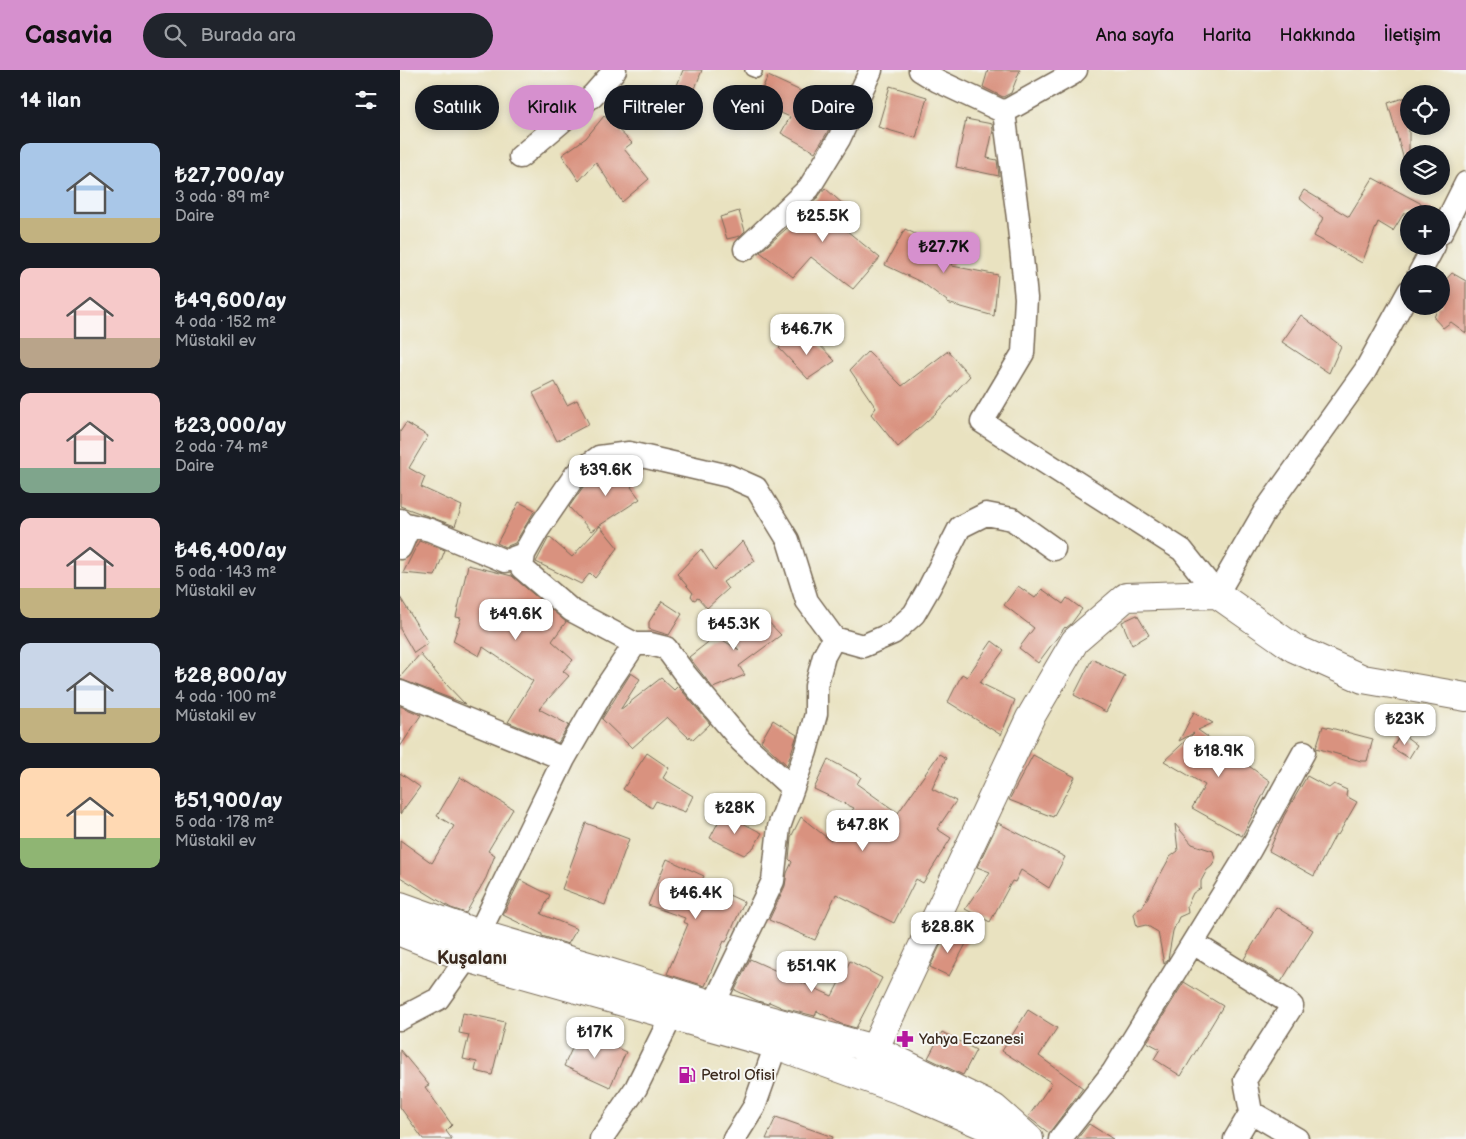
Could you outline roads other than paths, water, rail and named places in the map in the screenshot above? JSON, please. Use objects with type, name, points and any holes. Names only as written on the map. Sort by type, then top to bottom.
[{"type":"main road","points":[[862,1075],[1030,718],[1075,641],[1126,597],[1217,594],[1294,648],[1363,679],[1466,697]]},
{"type":"main road","points":[[400,906],[479,934],[595,968],[776,1045],[914,1095],[1011,1138]]},
{"type":"main road","points":[[400,932],[467,958],[672,1015],[708,1015],[874,1049],[994,1108],[1011,1138]]},
{"type":"street","points":[[520,156],[593,96],[615,70]]},
{"type":"street","points":[[745,250],[809,188],[839,139],[871,70]]},
{"type":"street","points":[[920,70],[938,81],[1004,112]]},
{"type":"street","points":[[1004,112],[1076,70]]},
{"type":"street","points":[[1004,112],[1026,298],[1023,353],[982,422],[1182,550],[1217,594],[1265,511],[1364,371],[1400,307]]},
{"type":"street","points":[[1450,215],[1466,183]]},
{"type":"street","points":[[792,788],[741,741],[685,674],[666,648],[650,644],[635,644],[571,610],[522,568],[524,554],[537,531],[576,474],[599,457],[629,453],[729,476],[756,488],[788,540],[807,601],[834,638],[863,646],[893,633],[914,614],[960,527],[986,514],[1012,519],[1054,549]]},
{"type":"street","points":[[400,548],[407,532],[401,522]]},
{"type":"street","points":[[401,522],[430,530],[505,561],[524,554]]},
{"type":"street","points":[[708,1015],[773,881],[779,828],[806,751],[816,714],[816,686],[824,656],[834,638]]},
{"type":"street","points":[[400,1019],[438,999],[467,958],[564,759],[602,693],[635,644]]},
{"type":"street","points":[[400,692],[564,759]]},
{"type":"street","points":[[1060,1139],[1113,1072],[1250,850],[1304,752]]},
{"type":"street","points":[[1193,943],[1292,1006],[1244,1080],[1252,1112],[1298,1139]]},
{"type":"street","points":[[601,1139],[636,1088],[672,1015]]},
{"type":"street","points":[[734,1139],[754,1106],[776,1045]]},
{"type":"street","points":[[1235,1139],[1252,1112]]},
{"type":"place","name":"Yahya Eczanesi","points":[[905,1039]]},
{"type":"place","name":"Petrol Ofisi","points":[[687,1075]]},
{"type":"district","name":"Kuşalanı","points":[[472,958]]}]
